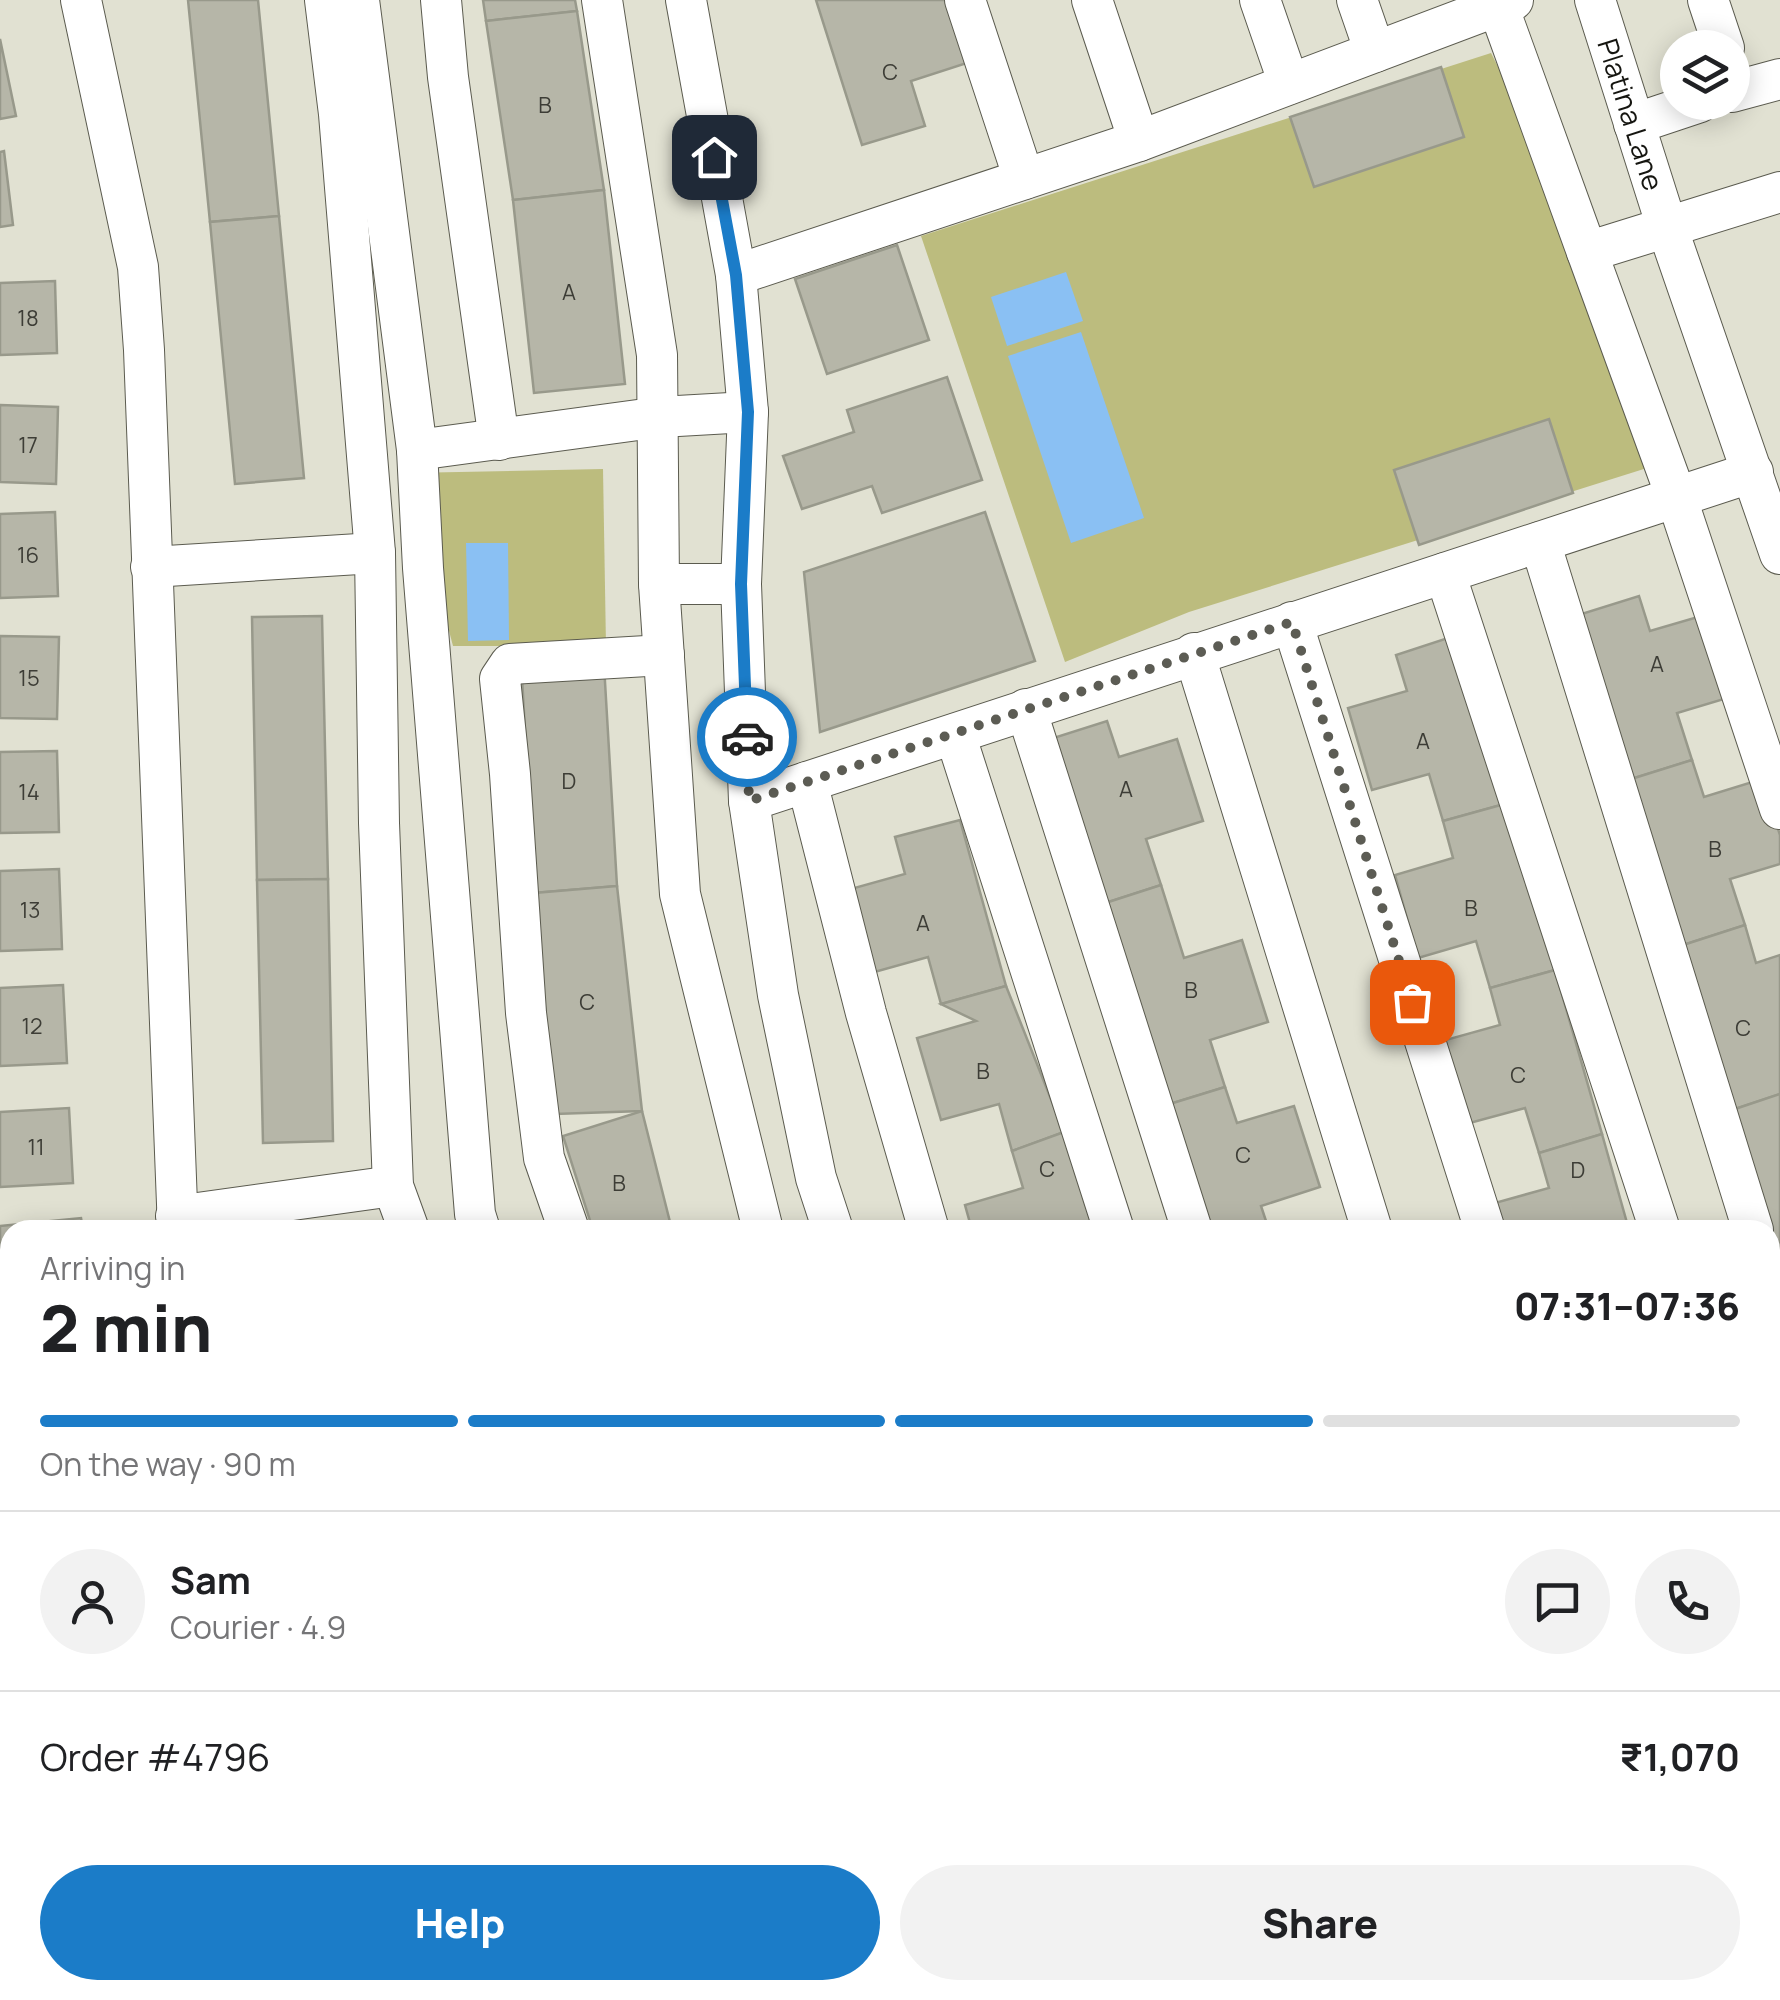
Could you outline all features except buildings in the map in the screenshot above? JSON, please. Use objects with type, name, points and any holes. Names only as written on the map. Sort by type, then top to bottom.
[{"type":"street","points":[[81,0],[138,267],[177,1220]]},
{"type":"street","points":[[325,0],[339,114],[375,552],[379,823],[393,1186],[405,1220]]},
{"type":"street","points":[[359,0],[417,450],[423,568],[478,1220]]},
{"type":"street","points":[[441,0],[448,77],[499,440]]},
{"type":"street","points":[[602,0],[657,355],[659,584],[680,894],[761,1220]]},
{"type":"street","points":[[686,0],[736,275],[748,412],[741,584],[749,801],[778,995],[816,1178],[830,1220]]},
{"type":"street","points":[[965,0],[1024,179]]},
{"type":"street","points":[[1092,0],[1139,141]]},
{"type":"street","points":[[1260,0],[1289,84]]},
{"type":"street","points":[[1357,0],[1374,52]]},
{"type":"street","name":"Platina Lane","points":[[1595,0],[1667,227],[1780,554]]},
{"type":"street","points":[[1708,0],[1718,30]]},
{"type":"street","points":[[736,275],[1139,141],[1505,3],[1780,809]]},
{"type":"street","points":[[1750,85],[1780,79]]},
{"type":"street","points":[[1634,124],[1660,114]]},
{"type":"street","points":[[1587,252],[1780,192]]},
{"type":"street","points":[[417,450],[660,417],[748,412]]},
{"type":"street","points":[[749,801],[1754,472]]},
{"type":"street","points":[[1540,542],[1750,1220]]},
{"type":"street","points":[[151,567],[375,552]]},
{"type":"street","points":[[1445,573],[1657,1220]]},
{"type":"street","points":[[659,584],[741,584]]},
{"type":"street","points":[[1292,622],[1481,1220]]},
{"type":"street","points":[[1194,653],[1369,1220]]},
{"type":"street","points":[[566,1220],[544,1158],[526,1013],[500,680],[510,664],[664,656]]},
{"type":"street","points":[[1026,709],[1189,1220]]},
{"type":"street","points":[[955,734],[1111,1220]]},
{"type":"street","points":[[807,782],[925,1220]]},
{"type":"street","points":[[195,1220],[393,1186]]},
{"type":"green space","points":[[1491,53],[1590,248],[1647,468],[1189,612],[1065,662],[921,236]]},
{"type":"green space","points":[[603,469],[606,646],[453,646],[408,473]]},
{"type":"water","points":[[1066,272],[1083,321],[1007,346],[991,297]]},
{"type":"water","points":[[1081,332],[1144,518],[1071,543],[1008,356]]},
{"type":"water","points":[[466,543],[508,543],[509,640],[468,641]]},
{"type":"way so far","points":[[747,737],[749,801],[1292,622],[1412,1002]]},
{"type":"route","points":[[714,157],[736,275],[748,412],[741,584],[747,737]]}]
